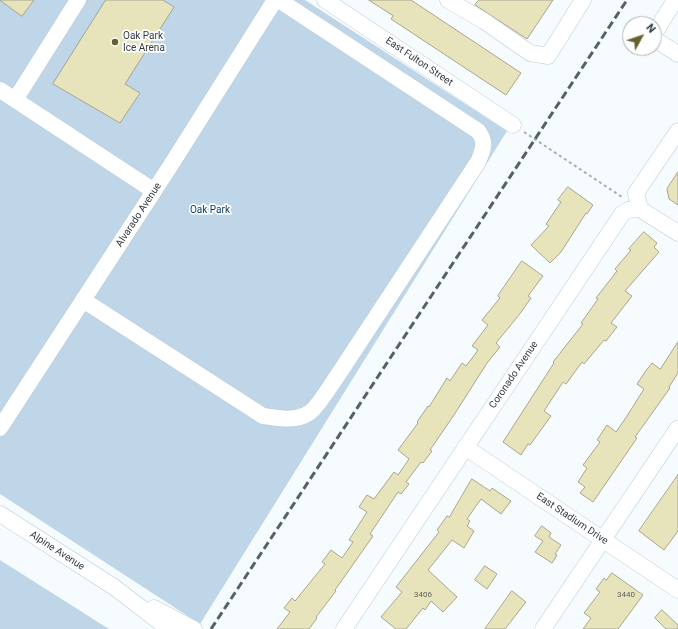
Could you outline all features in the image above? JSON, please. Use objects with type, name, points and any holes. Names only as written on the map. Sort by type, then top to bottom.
[{"type":"street","points":[[15,100],[78,0]]},
{"type":"street","name":"Alvarado Avenue","points":[[0,428],[154,191],[275,0]]},
{"type":"street","points":[[83,300],[263,416],[284,419],[298,418],[310,413],[334,381],[478,162],[484,146],[483,137],[478,131],[279,0]]},
{"type":"street","name":"East Fulton Street","points":[[325,0],[513,125]]},
{"type":"street","points":[[448,0],[484,21],[530,53],[548,56],[583,0]]},
{"type":"street","points":[[662,23],[675,5]]},
{"type":"street","points":[[662,44],[678,54]]},
{"type":"street","points":[[0,90],[154,191]]},
{"type":"street","points":[[678,131],[636,193],[640,209],[678,233]]},
{"type":"street","name":"Coronado Avenue","points":[[344,629],[622,214],[628,210],[640,209]]},
{"type":"street","points":[[543,629],[678,428]]},
{"type":"street","name":"East Stadium Drive","points":[[465,447],[678,590]]},
{"type":"street","name":"Alpine Avenue","points":[[0,514],[114,587],[169,629]]},
{"type":"street","name":"Alpine Avenue","points":[[114,587],[194,629]]},
{"type":"path","points":[[513,125],[640,209]]},
{"type":"green space","name":"Oak Park","points":[[0,0],[305,0],[507,131],[200,624],[0,494]]},
{"type":"green space","points":[[0,560],[109,629],[0,629]]},
{"type":"building","points":[[0,0],[34,0],[22,16]]},
{"type":"building","name":"Oak Park Ice Arena","points":[[106,0],[163,0],[174,7],[125,84],[140,93],[120,123],[53,84]]},
{"type":"building","points":[[369,0],[411,0],[521,73],[506,95],[391,19],[393,16]]},
{"type":"building","points":[[479,0],[553,0],[527,39],[475,5]]},
{"type":"building","points":[[678,172],[678,205],[669,199],[667,189]]},
{"type":"building","points":[[568,187],[593,205],[587,214],[586,213],[561,252],[550,263],[531,245],[549,226],[546,224],[561,202],[558,200]]},
{"type":"building","points":[[644,232],[657,243],[654,247],[659,252],[625,291],[632,296],[611,323],[617,327],[584,364],[582,362],[566,384],[563,382],[544,411],[551,416],[521,455],[503,442],[554,363],[553,362],[583,324],[581,323],[598,299],[596,298],[617,271],[615,269],[631,250],[629,249]]},
{"type":"building","points":[[522,261],[543,276],[528,296],[531,298],[496,343],[500,347],[487,363],[430,450],[432,451],[423,463],[421,462],[406,482],[409,484],[401,494],[398,492],[370,534],[373,536],[309,629],[277,629],[290,612],[284,608],[292,598],[295,601],[325,564],[322,562],[331,550],[342,558],[353,542],[349,540],[367,512],[359,507],[367,495],[374,499],[394,472],[398,475],[409,459],[398,450],[418,423],[417,422],[428,406],[429,407],[447,378],[450,381],[462,363],[466,366],[478,350],[472,346],[488,325],[482,320],[500,298],[498,296]]},
{"type":"building","points":[[678,342],[678,373],[669,387],[670,388],[635,437],[637,438],[593,502],[580,493],[585,487],[578,482],[587,468],[583,465],[600,442],[597,440],[607,425],[616,432],[627,416],[644,389],[637,384],[645,372],[652,363],[660,369]]},
{"type":"building","points":[[678,475],[678,531],[664,550],[639,531]]},
{"type":"building","points":[[472,479],[490,491],[492,488],[511,501],[501,514],[481,499],[467,519],[470,521],[467,526],[474,531],[464,548],[452,540],[428,570],[457,597],[443,612],[431,601],[425,610],[423,608],[406,629],[396,629],[381,617],[402,592],[396,587],[439,532],[437,530],[447,516],[449,517]]},
{"type":"building","points":[[542,526],[551,533],[549,537],[561,545],[555,554],[557,555],[552,563],[535,552],[543,541],[535,536]]},
{"type":"building","points":[[485,566],[497,574],[487,589],[475,580]]},
{"type":"building","points":[[612,573],[643,595],[618,629],[583,629],[591,618],[584,613],[600,592],[596,589],[604,578],[606,580]]},
{"type":"building","points":[[512,591],[526,602],[505,629],[485,629]]},
{"type":"building","points":[[662,610],[678,625],[678,629],[666,629],[655,618]]},
{"type":"railway","points":[[211,629],[627,0]]},
{"type":"place","name":"Oak Park Ice Arena","points":[[115,42]]}]
